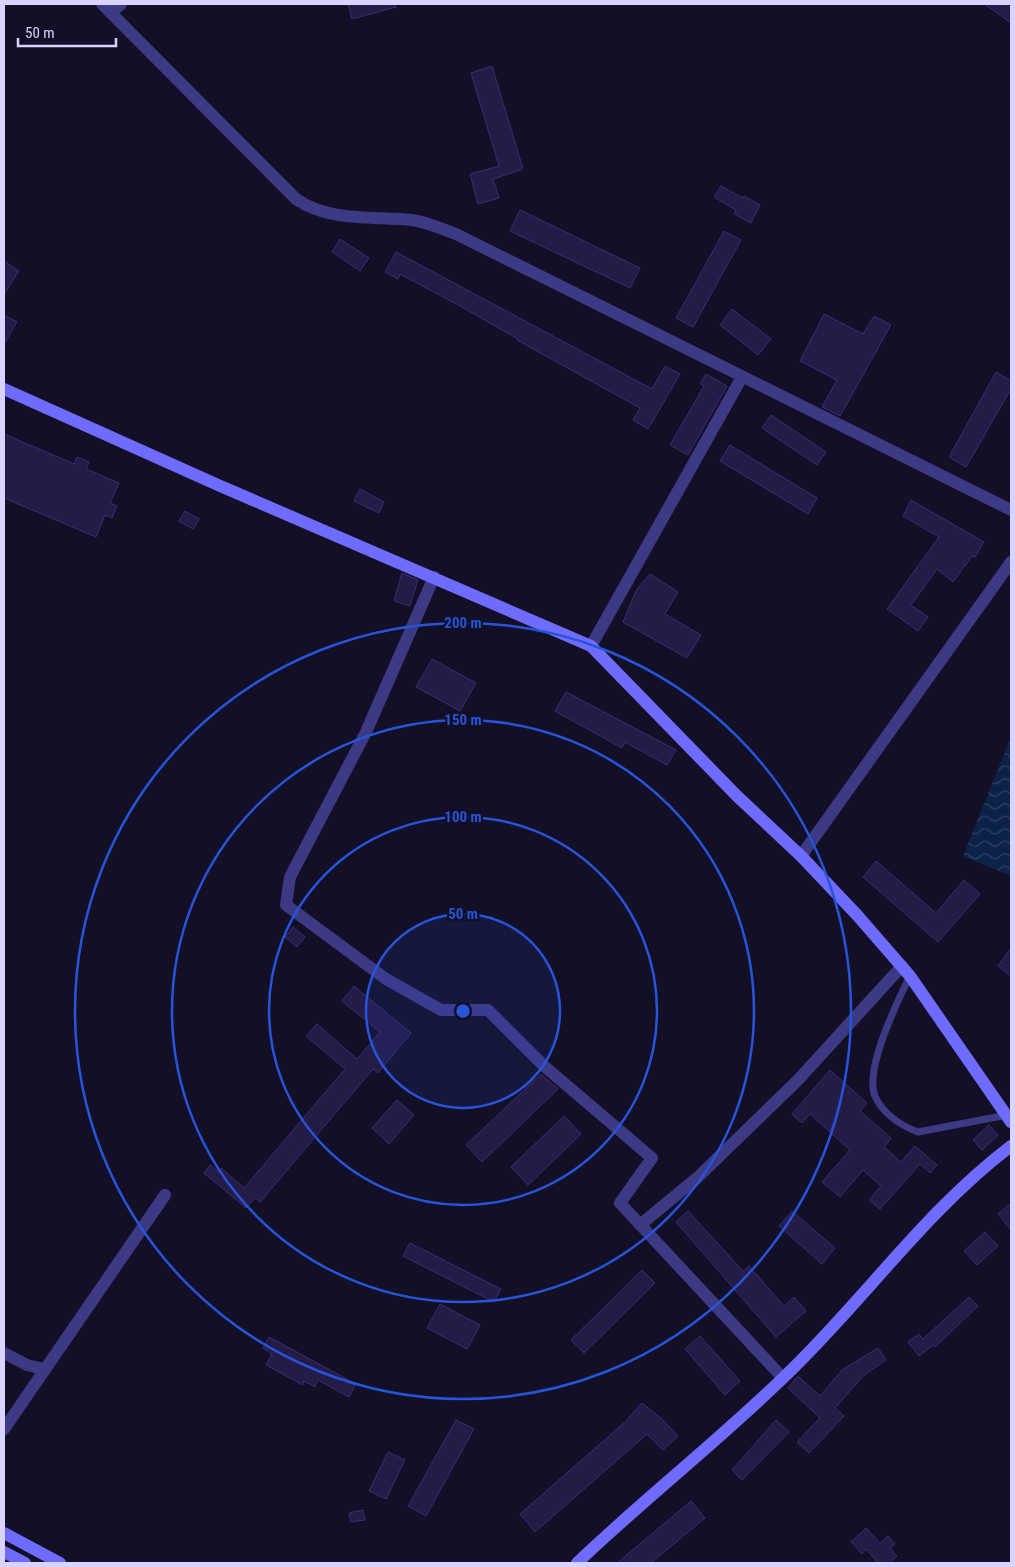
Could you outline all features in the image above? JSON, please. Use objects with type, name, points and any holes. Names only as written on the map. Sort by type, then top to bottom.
[{"type":"main road","points":[[4,389],[218,485],[591,646],[737,796],[801,856],[906,971],[1009,1119]]},
{"type":"main road","points":[[577,1563],[784,1378],[849,1310],[937,1211],[981,1169],[1011,1146]]},
{"type":"main road","points":[[4,1533],[60,1563]]},
{"type":"main road","points":[[4,1552],[25,1563]]},
{"type":"street","points":[[112,7],[296,198],[307,206],[328,213],[414,220],[456,234],[1011,510]]},
{"type":"street","points":[[591,646],[742,377]]},
{"type":"street","points":[[801,856],[1011,562]]},
{"type":"street","points":[[434,577],[366,732],[290,876],[286,905],[386,979],[441,1010],[488,1010],[544,1066],[652,1158],[620,1203],[784,1378]]},
{"type":"street","points":[[640,1225],[698,1178],[906,971]]},
{"type":"street","points":[[4,1429],[165,1195]]},
{"type":"street","points":[[4,1353],[27,1365],[44,1370]]},
{"type":"lane","points":[[906,971],[884,1032],[874,1074],[874,1095],[890,1116],[907,1128],[918,1132],[1009,1119]]},
{"type":"water","points":[[1011,737],[1011,876],[963,856]]},
{"type":"building","points":[[348,4],[396,4],[396,7],[352,19]]},
{"type":"building","points":[[984,4],[1005,4],[1011,8],[1011,23]]},
{"type":"building","points":[[492,66],[523,169],[493,179],[499,198],[478,204],[470,174],[499,166],[471,73]]},
{"type":"building","points":[[721,186],[760,205],[751,223],[734,214],[736,210],[714,197]]},
{"type":"building","points":[[520,210],[640,268],[630,288],[510,231]]},
{"type":"building","points":[[724,231],[741,240],[693,327],[676,318]]},
{"type":"building","points":[[340,239],[369,258],[360,271],[332,252]]},
{"type":"building","points":[[396,252],[652,389],[665,366],[680,374],[648,429],[633,420],[640,408],[400,274],[398,279],[385,272]]},
{"type":"building","points":[[4,261],[19,271],[4,294]]},
{"type":"building","points":[[732,309],[771,339],[758,355],[720,325]]},
{"type":"building","points":[[824,314],[863,334],[874,316],[891,325],[840,416],[822,407],[837,380],[800,361]]},
{"type":"building","points":[[4,315],[17,322],[4,344]]},
{"type":"building","points":[[996,372],[1011,381],[1011,389],[966,467],[949,457]]},
{"type":"building","points":[[706,374],[727,386],[688,455],[670,445],[704,386],[700,384]]},
{"type":"building","points":[[771,415],[826,452],[817,465],[762,428]]},
{"type":"building","points":[[4,434],[74,464],[77,457],[89,462],[86,469],[119,483],[110,503],[117,506],[112,518],[105,515],[96,537],[4,498]]},
{"type":"building","points":[[730,445],[817,498],[808,514],[720,461]]},
{"type":"building","points":[[360,489],[384,502],[379,513],[354,501]]},
{"type":"building","points":[[911,500],[984,542],[975,557],[972,556],[953,582],[937,569],[911,605],[928,617],[918,631],[887,609],[939,537],[903,516]]},
{"type":"building","points":[[185,511],[199,519],[193,529],[179,521]]},
{"type":"building","points":[[402,573],[418,580],[410,606],[394,601]]},
{"type":"building","points":[[650,574],[678,592],[665,614],[701,635],[687,658],[623,622],[637,589]]},
{"type":"building","points":[[432,659],[476,683],[460,711],[416,687]]},
{"type":"building","points":[[566,692],[676,750],[667,765],[625,742],[622,748],[555,711]]},
{"type":"building","points":[[876,861],[936,913],[964,880],[980,894],[938,942],[863,877]]},
{"type":"building","points":[[293,927],[305,937],[297,947],[285,937]]},
{"type":"building","points":[[1011,948],[1011,976],[998,966]]},
{"type":"building","points":[[354,986],[411,1033],[378,1073],[373,1069],[260,1202],[255,1198],[246,1208],[204,1173],[210,1165],[218,1171],[221,1168],[244,1188],[345,1069],[306,1036],[317,1024],[357,1059],[380,1032],[342,1001]]},
{"type":"building","points":[[830,1070],[867,1103],[860,1111],[891,1138],[884,1147],[901,1162],[915,1146],[937,1165],[930,1173],[920,1164],[880,1209],[869,1200],[881,1186],[863,1170],[840,1197],[822,1182],[850,1150],[810,1114],[802,1123],[792,1114]]},
{"type":"building","points":[[541,1074],[558,1089],[482,1162],[466,1145]]},
{"type":"building","points":[[397,1100],[414,1115],[389,1144],[372,1128]]},
{"type":"building","points":[[564,1116],[581,1134],[528,1185],[511,1167]]},
{"type":"building","points":[[989,1125],[998,1135],[982,1150],[973,1140]]},
{"type":"building","points":[[1011,1203],[1011,1230],[998,1214]]},
{"type":"building","points":[[688,1211],[743,1271],[749,1266],[784,1306],[794,1297],[806,1311],[776,1337],[676,1222]]},
{"type":"building","points":[[792,1211],[835,1248],[822,1264],[779,1226]]},
{"type":"building","points":[[985,1232],[998,1246],[977,1265],[964,1251]]},
{"type":"building","points":[[410,1243],[501,1289],[494,1302],[403,1256]]},
{"type":"building","points":[[642,1270],[655,1283],[584,1353],[571,1340]]},
{"type":"building","points":[[969,1297],[978,1306],[935,1347],[933,1345],[919,1356],[908,1342],[919,1334],[923,1339]]},
{"type":"building","points":[[440,1304],[480,1325],[467,1349],[427,1328]]},
{"type":"building","points":[[700,1336],[740,1381],[725,1395],[685,1349]]},
{"type":"building","points":[[269,1337],[356,1384],[349,1397],[318,1380],[315,1387],[304,1381],[303,1385],[266,1365],[272,1354],[263,1348]]},
{"type":"building","points":[[878,1348],[886,1360],[863,1376],[835,1408],[844,1416],[809,1453],[797,1442],[820,1418],[788,1388],[798,1376],[820,1396],[842,1370]]},
{"type":"building","points":[[642,1403],[662,1419],[678,1436],[663,1450],[647,1434],[535,1532],[520,1514],[625,1422]]},
{"type":"building","points":[[456,1420],[474,1429],[426,1516],[408,1506]]},
{"type":"building","points":[[776,1420],[789,1432],[742,1480],[732,1470]]},
{"type":"building","points":[[388,1452],[405,1460],[386,1499],[369,1491]]},
{"type":"building","points":[[691,1501],[705,1518],[651,1563],[617,1563]]},
{"type":"building","points":[[363,1510],[365,1520],[351,1522],[349,1513]]},
{"type":"building","points":[[866,1528],[880,1543],[888,1536],[895,1544],[890,1548],[897,1556],[889,1563],[878,1563],[866,1549],[862,1554],[851,1542]]}]
